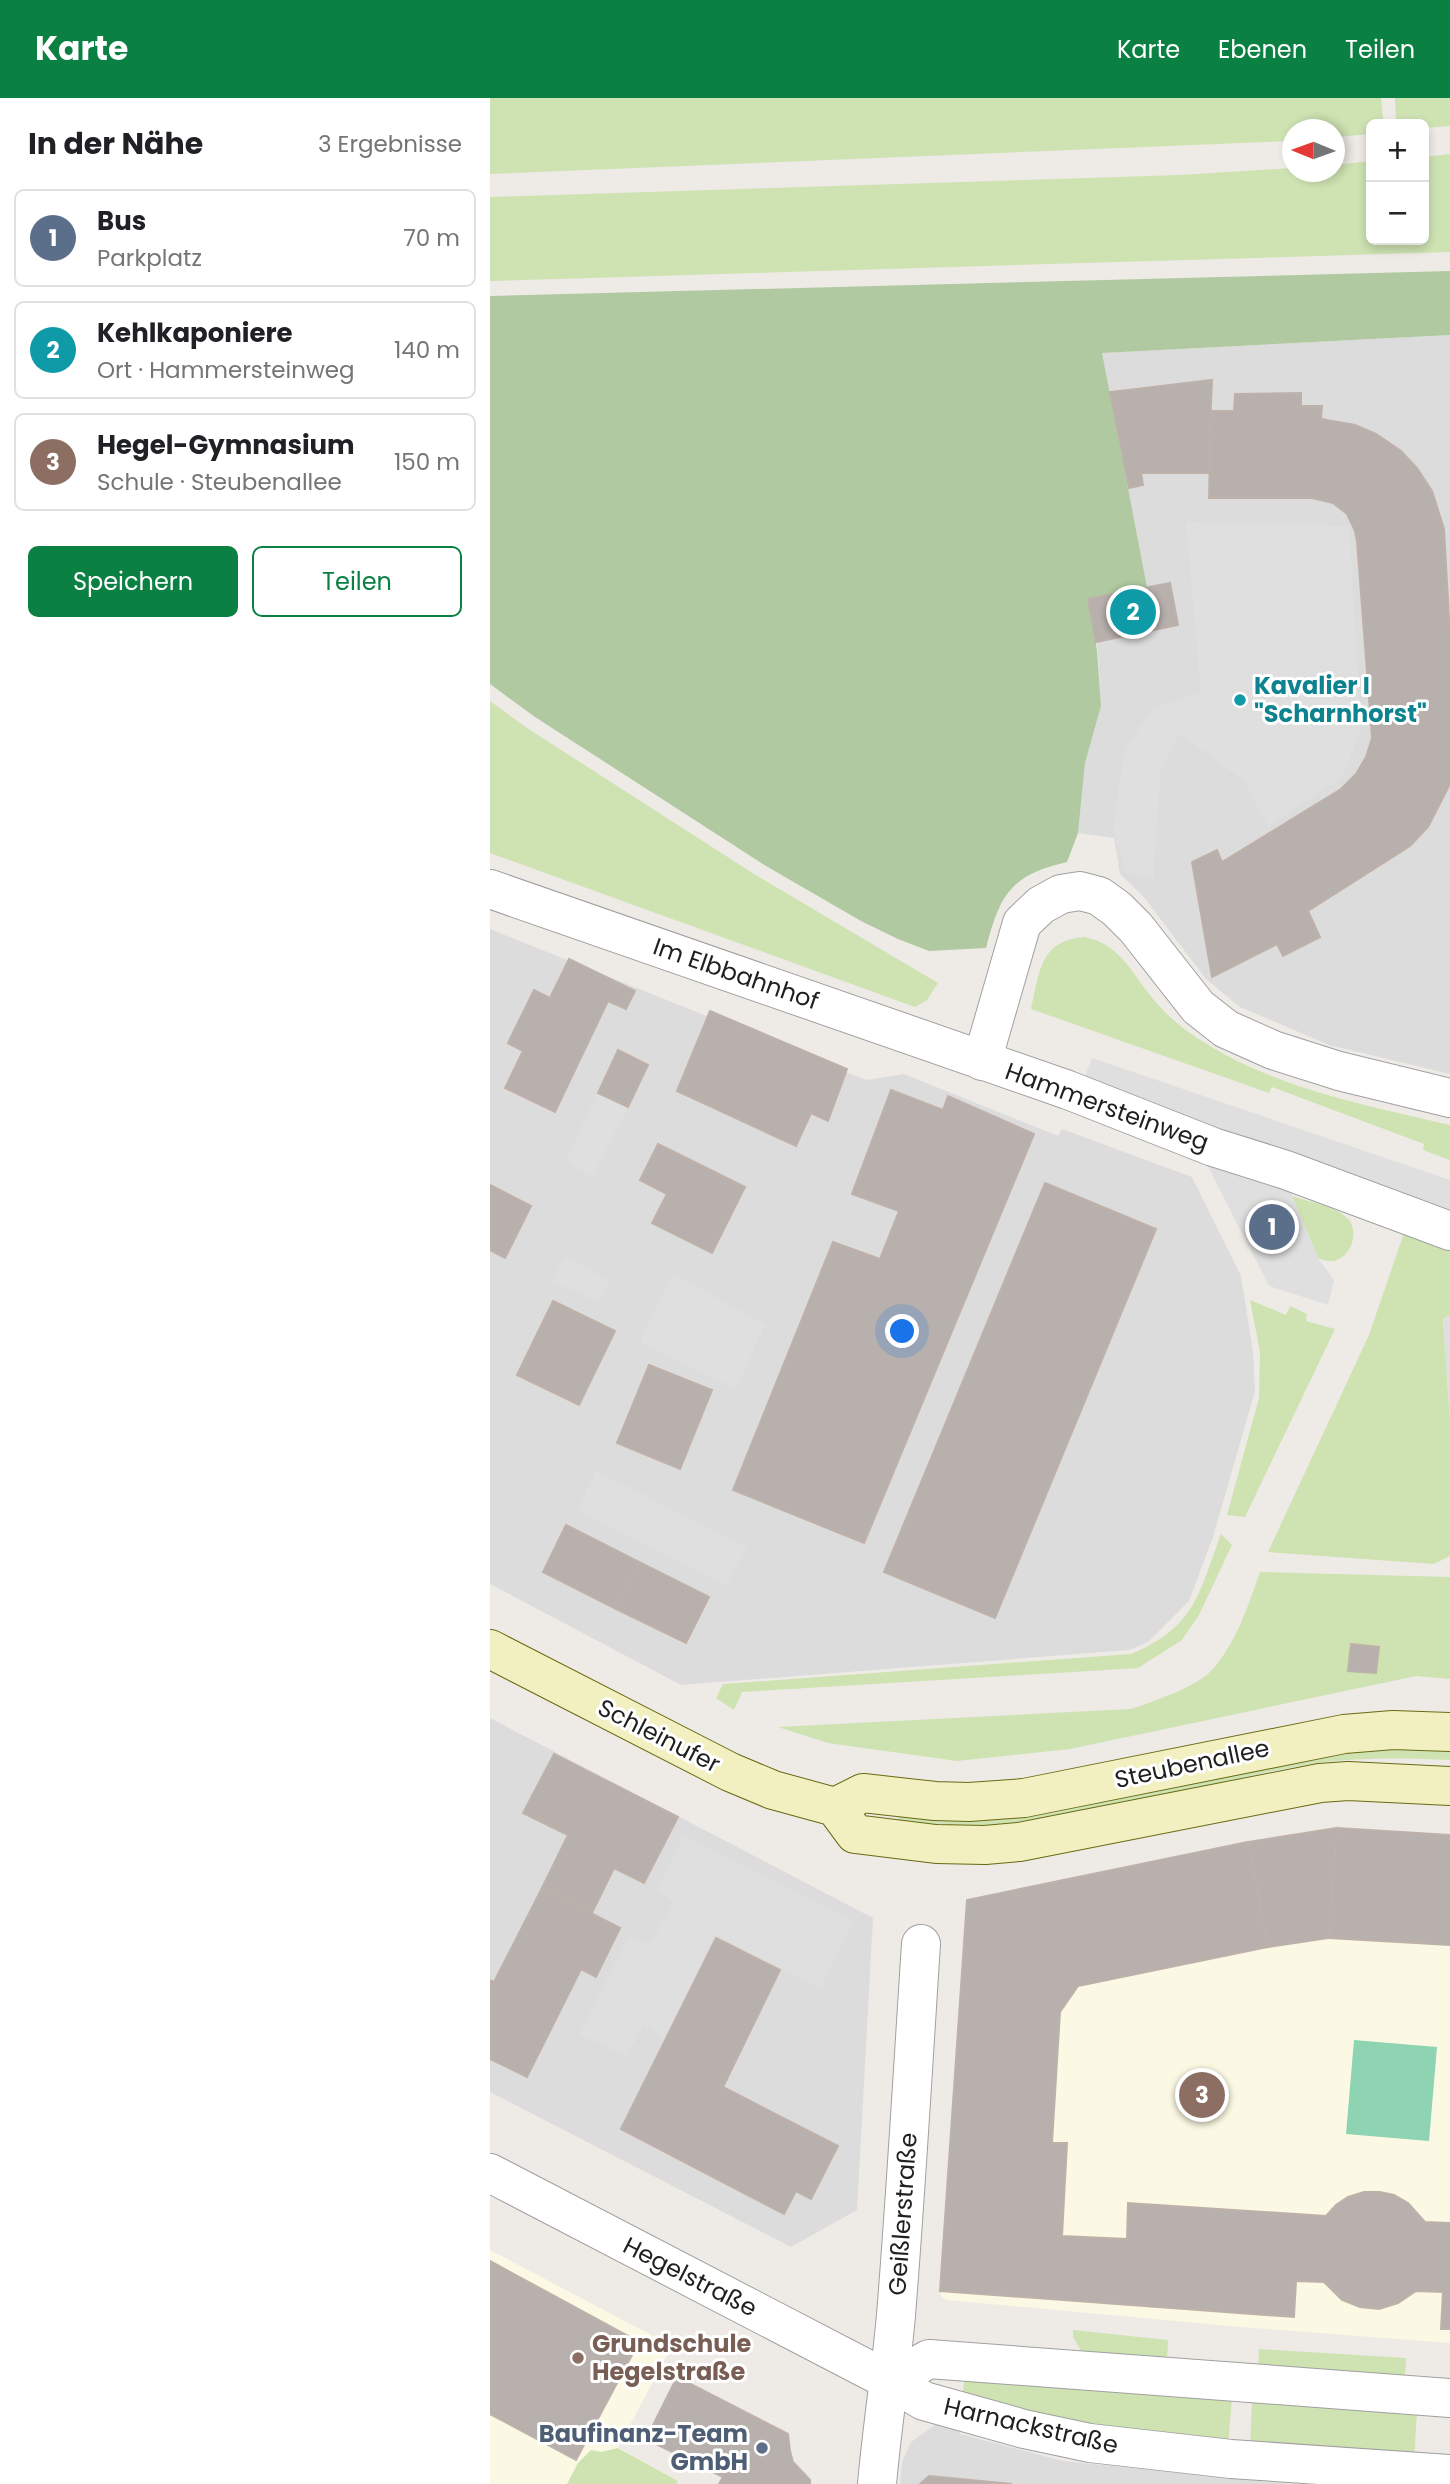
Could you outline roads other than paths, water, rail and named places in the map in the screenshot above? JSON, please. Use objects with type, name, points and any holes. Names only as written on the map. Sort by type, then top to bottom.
[{"type":"main road","name":"Schleinufer","points":[[490,1649],[730,1772],[773,1790],[835,1807]]},
{"type":"main road","name":"Steubenallee","points":[[1450,1732],[1393,1730],[1344,1734],[1024,1798],[969,1802],[935,1801],[863,1793],[835,1807],[855,1834],[936,1844],[985,1845],[1059,1836],[1321,1783],[1348,1781],[1450,1786]]},
{"type":"street","name":"Im Elbbahnhof","points":[[490,889],[982,1061]]},
{"type":"street","name":"Hammersteinweg","points":[[1450,1098],[1339,1072],[1273,1050],[1226,1029],[1198,1007],[1136,928],[1117,909],[1099,896],[1080,891],[1061,894],[1041,905],[1022,923],[982,1061],[1068,1090],[1213,1147],[1286,1170],[1450,1231]]},
{"type":"street","name":"Geißlerstraße","points":[[877,2484],[881,2434],[890,2381],[921,1944]]},
{"type":"street","name":"Hegelstraße","points":[[490,2173],[890,2381]]},
{"type":"street","name":"Harnackstraße","points":[[890,2381],[929,2359],[1450,2398]]},
{"type":"street","name":"Harnackstraße","points":[[890,2381],[924,2401],[1024,2429],[1090,2443],[1231,2459],[1450,2474]]},
{"type":"place","name":"Kehlkaponiere","points":[[1133,612]]},
{"type":"place","name":"Kavalier I \"Scharnhorst\"","points":[[1240,700]]},
{"type":"place","name":"Bus","points":[[1272,1227]]},
{"type":"place","name":"Hegel-Gymnasium","points":[[1202,2095]]},
{"type":"place","name":"Grundschule Hegelstraße","points":[[578,2358]]},
{"type":"place","name":"Baufinanz-Team GmbH","points":[[762,2448]]}]
